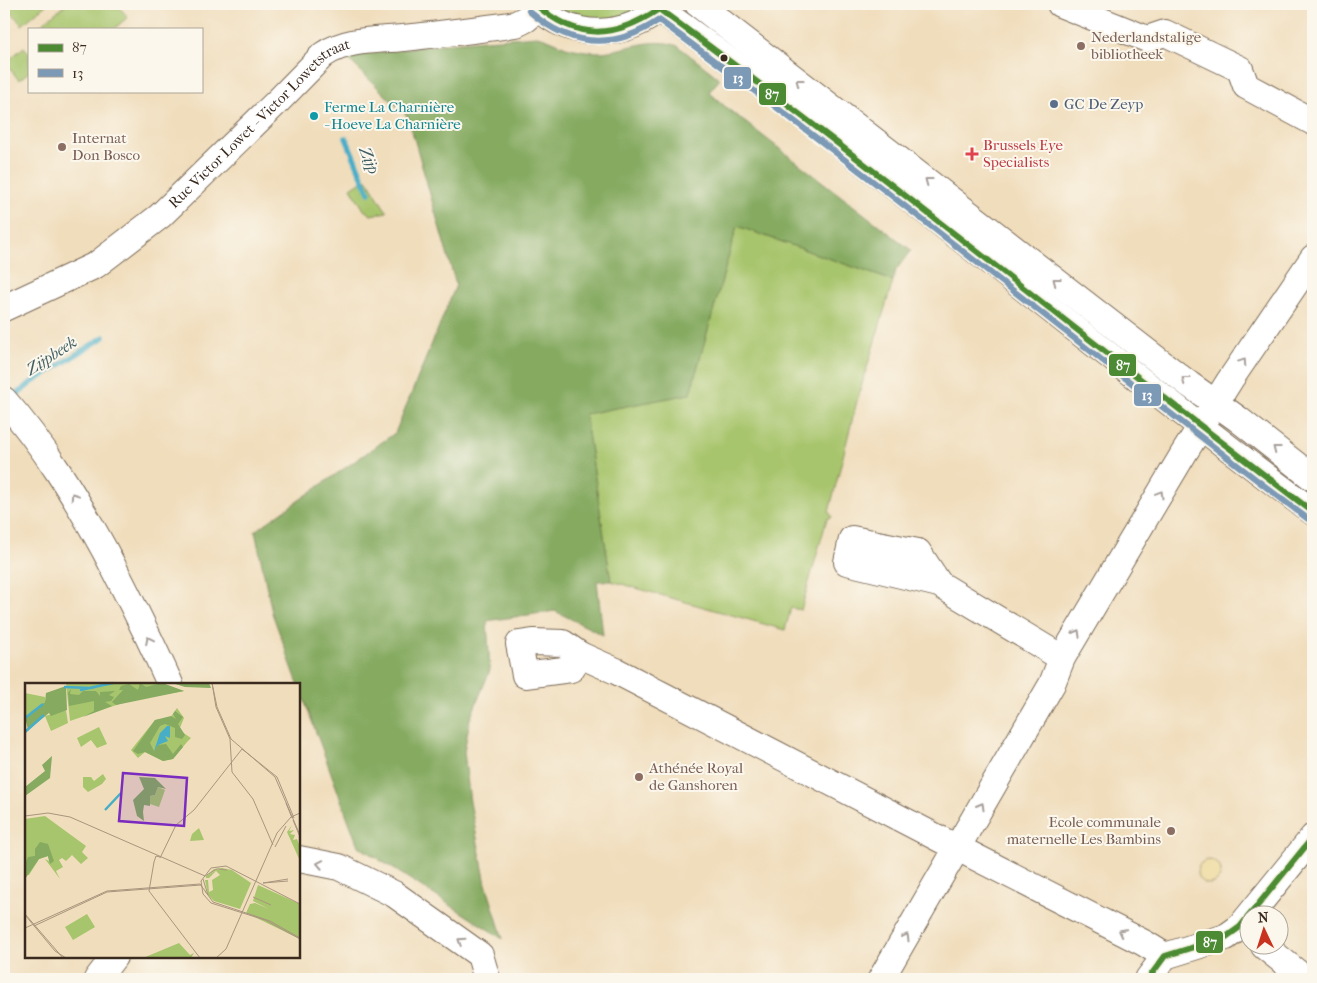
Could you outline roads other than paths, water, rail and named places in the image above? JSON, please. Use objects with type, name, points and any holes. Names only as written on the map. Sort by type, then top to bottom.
[{"type":"street","points":[[698,4],[950,214],[1200,428],[1313,512]]},
{"type":"street","points":[[1060,4],[1147,39],[1165,33],[1240,69],[1246,86],[1313,122]]},
{"type":"street","points":[[537,6],[552,18],[567,26],[583,31],[599,32],[616,31],[632,26],[646,19],[662,6],[1216,403],[1313,478]]},
{"type":"street","name":"Rue Victor Lowet - Victor Lowetstraat","points":[[4,308],[96,265],[160,216],[279,100],[323,54],[349,43],[410,38],[516,24],[526,19],[537,6]]},
{"type":"street","points":[[882,979],[1052,684],[1062,658],[1200,428],[1313,258]]},
{"type":"street","points":[[4,400],[29,430],[79,504],[126,592],[170,683]]},
{"type":"street","points":[[939,584],[1062,658]]},
{"type":"street","points":[[580,655],[616,671],[1144,943],[1165,956]]},
{"type":"street","points":[[1263,906],[1313,837]]},
{"type":"street","points":[[300,859],[339,867],[394,894],[480,955],[487,979]]},
{"type":"street","points":[[1148,979],[1165,956],[1240,933]]},
{"type":"street","points":[[1276,956],[1305,979]]},
{"type":"street","points":[[97,979],[113,958]]},
{"type":"waterway","name":"Zijp","points":[[346,138],[369,193]]},
{"type":"waterway","name":"Zijpbeek","points":[[15,396],[31,383],[104,337]]},
{"type":"place","name":"Nederlandstalige bibliotheek","points":[[1081,46]]},
{"type":"place","name":"GC De Zeyp","points":[[1054,104]]},
{"type":"place","name":"Ferme La Charnière - Hoeve La Charnière","points":[[314,116]]},
{"type":"place","name":"Internat Don Bosco","points":[[62,147]]},
{"type":"place","name":"Brussels Eye Specialists","points":[[972,154]]},
{"type":"place","name":"Athénée Royal de Ganshoren","points":[[639,777]]},
{"type":"place","name":"Ecole communale maternelle Les Bambins","points":[[1171,831]]}]
